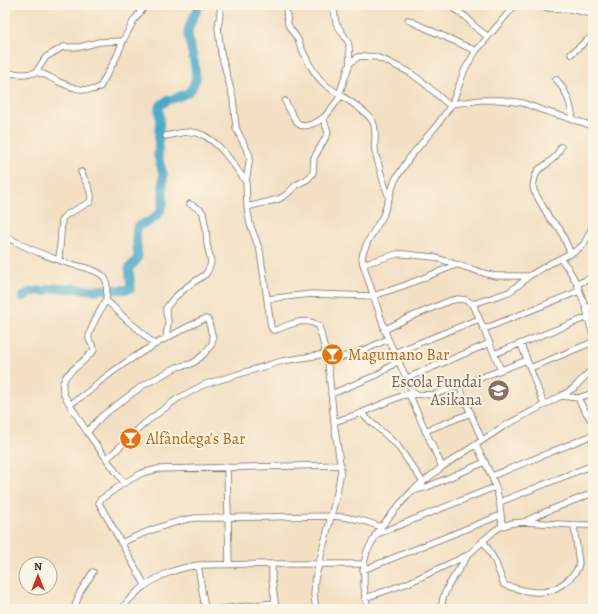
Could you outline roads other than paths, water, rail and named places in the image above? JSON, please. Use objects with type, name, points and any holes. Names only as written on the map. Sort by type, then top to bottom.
[{"type":"street","points":[[5,72],[22,74],[36,72],[59,82],[81,89],[88,90],[98,88],[116,58],[134,20],[141,12],[143,5]]},
{"type":"street","points":[[221,5],[218,28],[221,53],[234,98],[236,128],[250,156],[246,182],[247,207],[250,224],[260,251],[271,327],[273,330],[276,330],[306,321],[316,324],[319,326],[328,362],[334,422],[341,465],[337,493],[315,579],[314,595],[316,609]]},
{"type":"street","points":[[284,101],[300,125],[304,126],[311,125],[323,118],[340,95],[350,63],[349,46],[336,23],[333,5]]},
{"type":"street","points":[[448,5],[466,17],[474,26],[487,36]]},
{"type":"street","points":[[442,467],[411,394],[407,378],[384,330],[363,264],[363,253],[368,241],[383,216],[395,180],[410,157],[437,125],[451,105],[465,69],[476,51],[487,36],[515,5]]},
{"type":"street","points":[[541,5],[548,8],[570,9],[593,14]]},
{"type":"street","points":[[592,5],[593,10]]},
{"type":"street","points":[[286,6],[290,29],[297,38],[315,74],[326,85],[360,109],[372,122],[375,130],[375,151],[383,182],[389,197]]},
{"type":"street","points":[[408,20],[476,51]]},
{"type":"street","points":[[571,54],[593,36]]},
{"type":"street","points":[[36,72],[46,57],[63,47],[80,47],[99,42],[123,41]]},
{"type":"street","points":[[350,63],[358,57],[364,56],[376,57],[386,61],[409,72],[451,105],[481,100],[502,100],[523,103],[593,126]]},
{"type":"street","points":[[556,79],[563,88],[569,100],[574,120]]},
{"type":"street","points":[[247,207],[284,197],[296,185],[311,177],[314,158],[328,132],[323,118]]},
{"type":"street","points":[[166,136],[192,132],[201,134],[211,139],[226,154],[246,182]]},
{"type":"street","points":[[561,146],[556,156],[538,170],[534,178],[533,186],[534,191],[550,219],[560,229],[571,254]]},
{"type":"street","points":[[59,260],[62,219],[66,215],[92,200],[92,195],[82,172]]},
{"type":"street","points":[[166,338],[168,323],[166,308],[174,298],[188,286],[206,274],[211,262],[203,213],[190,204]]},
{"type":"street","points":[[473,304],[509,292],[529,276],[578,250],[591,235],[593,225]]},
{"type":"street","points":[[5,236],[21,245],[59,260],[93,270],[104,277],[107,289],[106,300],[94,322],[89,336],[89,340],[94,346],[94,350],[66,376],[62,389],[64,395],[87,432],[124,483]]},
{"type":"street","points":[[363,264],[397,254],[404,254],[433,257],[492,275],[529,276]]},
{"type":"street","points":[[561,259],[577,284],[586,308],[593,337]]},
{"type":"street","points":[[267,299],[311,294],[373,296],[403,286],[456,264]]},
{"type":"street","points":[[577,284],[593,277]]},
{"type":"street","points":[[484,329],[579,291]]},
{"type":"street","points":[[384,330],[406,318],[449,301],[458,299],[466,300],[473,304],[500,370]]},
{"type":"street","points":[[106,300],[154,344]]},
{"type":"street","points":[[586,308],[593,306]]},
{"type":"street","points":[[494,354],[588,317]]},
{"type":"street","points":[[71,404],[102,379],[154,344],[204,318],[208,320],[214,338],[212,344],[203,355],[191,364],[178,367],[142,386],[102,416],[87,432]]},
{"type":"street","points":[[394,353],[479,318]]},
{"type":"street","points":[[328,362],[388,340]]},
{"type":"street","points":[[530,368],[593,342]]},
{"type":"street","points":[[407,378],[490,343]]},
{"type":"street","points":[[521,344],[544,405]]},
{"type":"street","points":[[106,459],[145,423],[177,399],[203,384],[282,361],[326,354]]},
{"type":"street","points":[[334,422],[361,413],[401,396],[411,394],[434,395],[527,360]]},
{"type":"street","points":[[331,394],[377,375],[398,361]]},
{"type":"street","points":[[369,609],[365,598],[363,567],[367,551],[381,527],[413,490],[442,467],[504,426],[574,388],[593,368]]},
{"type":"street","points":[[459,386],[482,440]]},
{"type":"street","points":[[561,396],[578,398],[593,393]]},
{"type":"street","points":[[578,398],[593,423]]},
{"type":"street","points":[[361,413],[397,445],[423,482]]},
{"type":"street","points":[[426,431],[471,413]]},
{"type":"street","points":[[492,476],[593,435]]},
{"type":"street","points":[[476,445],[492,476],[500,502],[502,526]]},
{"type":"street","points":[[413,490],[427,487],[485,462]]},
{"type":"street","points":[[145,585],[99,503],[100,500],[124,483],[142,473],[158,469],[341,465]]},
{"type":"street","points":[[500,502],[593,465]]},
{"type":"street","points":[[227,467],[229,564]]},
{"type":"street","points":[[375,535],[495,486]]},
{"type":"street","points":[[524,522],[593,493]]},
{"type":"street","points":[[122,609],[125,603],[145,585],[161,575],[182,568],[198,565],[229,564],[318,564],[363,567],[500,514]]},
{"type":"street","points":[[121,543],[156,528],[181,520],[195,518],[331,516],[353,518],[370,522],[381,527]]},
{"type":"street","points":[[441,609],[448,586],[468,555],[483,540],[502,526],[524,522],[593,525]]},
{"type":"street","points":[[483,540],[495,562],[504,585],[536,592],[548,591],[563,584],[576,572],[578,568],[579,563],[574,525]]},
{"type":"street","points":[[365,598],[408,583],[468,555]]},
{"type":"street","points":[[221,609],[276,606],[272,580],[272,564]]},
{"type":"street","points":[[198,565],[205,609]]},
{"type":"street","points":[[74,609],[80,592],[94,572]]},
{"type":"waterway","points":[[109,289],[123,290],[131,288],[129,268],[138,257],[136,236],[137,228],[154,218],[160,212],[163,204],[163,174],[158,156],[160,118],[159,107],[168,100],[187,93],[192,88],[196,79],[188,30],[200,5]]},
{"type":"waterway","points":[[23,297],[30,292],[46,291],[56,288],[74,288],[84,290],[104,289]]},
{"type":"place","name":"Magumano Bar","points":[[332,355]]},
{"type":"place","name":"Escola Fundai Asikana","points":[[498,391]]},
{"type":"place","name":"Alfândega's Bar","points":[[131,439]]}]
